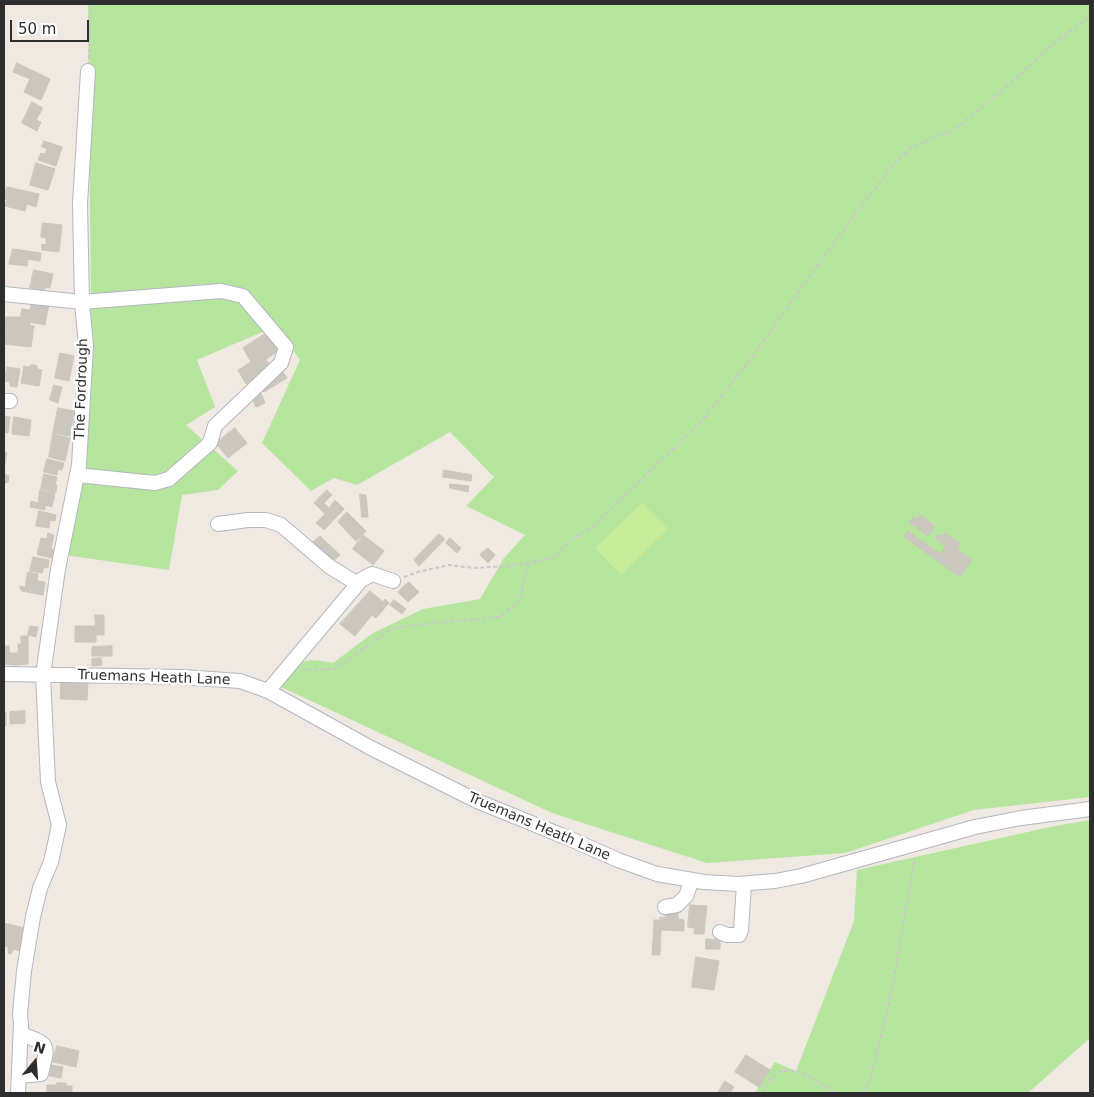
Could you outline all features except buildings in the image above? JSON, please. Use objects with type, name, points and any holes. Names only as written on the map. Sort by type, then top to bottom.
[{"type":"street","name":"The Fordrough","points":[[18,1093],[20,1014],[24,971],[33,917],[40,888],[51,862],[59,825],[48,782],[43,676],[58,569],[79,465],[86,346],[82,302],[80,204],[88,71]]},
{"type":"street","points":[[4,294],[82,302],[221,291],[243,296],[286,347],[282,363],[215,426],[210,443],[169,479],[155,483],[77,475]]},
{"type":"street","points":[[218,524],[266,520],[281,525],[330,567],[358,584]]},
{"type":"street","points":[[268,691],[358,584],[372,574],[393,581]]},
{"type":"street","name":"Truemans Heath Lane","points":[[4,674],[182,677],[240,681],[268,691],[371,748],[477,801],[618,860],[657,874],[704,882],[744,884],[802,876],[865,859],[916,842],[975,827],[1021,818],[1090,809]]},
{"type":"street","points":[[665,907],[677,906],[686,896],[692,880]]},
{"type":"street","points":[[720,932],[727,935],[739,935],[741,930],[744,884]]},
{"type":"street","points":[[19,1076],[41,1074],[47,1050],[45,1044],[21,1029]]},
{"type":"path","points":[[88,71],[91,4]]},
{"type":"path","points":[[393,581],[418,572],[448,565],[474,568],[529,563],[555,556],[568,542],[592,528],[700,423],[754,354],[852,218],[894,164],[912,148],[937,136],[951,132],[1004,89],[1046,50],[1090,16]]},
{"type":"path","points":[[297,671],[335,669],[391,629],[499,617],[521,599],[524,575],[529,563]]},
{"type":"path","points":[[863,1093],[870,1080],[891,995],[914,868],[916,842]]},
{"type":"path","points":[[762,1093],[775,1073],[790,1070],[802,1072],[836,1093]]},
{"type":"green space","points":[[88,4],[1090,4],[1090,797],[974,810],[845,853],[707,863],[552,813],[281,687],[301,663],[313,660],[333,663],[373,633],[423,609],[480,599],[504,558],[525,535],[466,506],[494,477],[450,432],[357,485],[334,478],[311,491],[262,443],[300,360],[276,326],[197,360],[215,407],[186,425],[238,471],[218,490],[182,495],[169,570],[65,555],[85,471],[91,301]]},
{"type":"green space","points":[[642,503],[668,529],[621,575],[595,548]]},
{"type":"green space","points":[[1090,820],[1090,1038],[1028,1093],[755,1093],[775,1062],[796,1071],[854,921],[857,870],[1050,827]]}]
